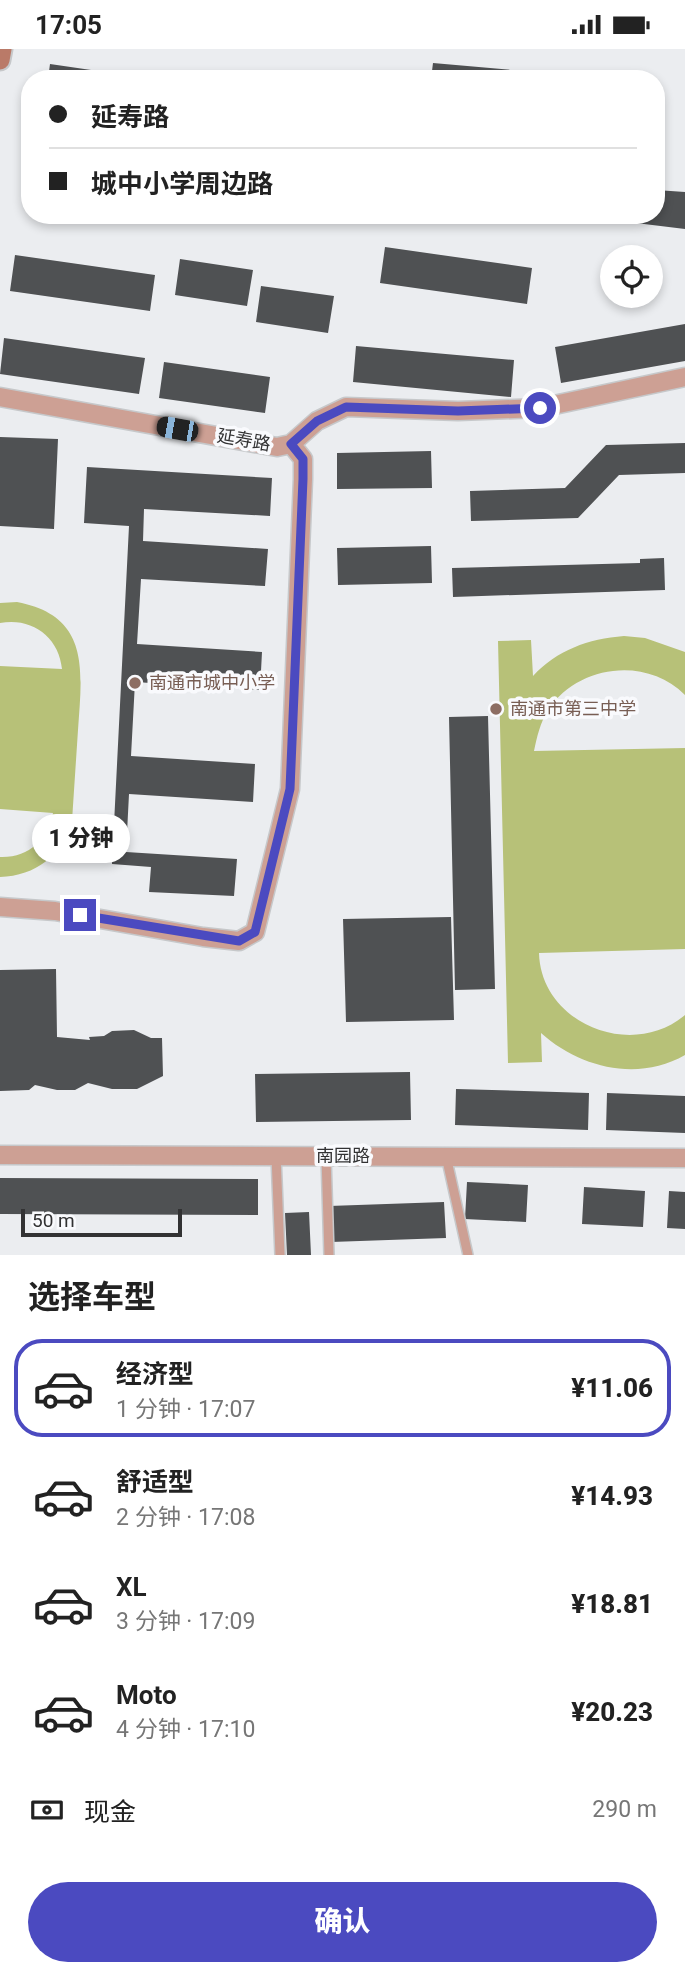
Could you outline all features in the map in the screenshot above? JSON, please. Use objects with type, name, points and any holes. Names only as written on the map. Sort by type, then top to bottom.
[{"type":"main road","points":[[0,60],[2,49]]},
{"type":"street","name":"延寿路","points":[[0,397],[278,447],[291,444],[317,421],[346,407],[458,411],[540,408],[685,377]]},
{"type":"street","points":[[0,907],[55,911],[239,941],[255,932],[290,789],[303,479],[303,459],[291,444]]},
{"type":"street","name":"南园路","points":[[0,1155],[685,1158]]},
{"type":"lane","points":[[276,1156],[280,1255]]},
{"type":"lane","points":[[326,1156],[329,1255]]},
{"type":"lane","points":[[446,1156],[468,1255]]},
{"type":"green space","points":[[17,602],[41,609],[58,620],[70,633],[77,649],[80,667],[80,708],[72,821],[68,833],[54,853],[36,868],[13,876],[0,877],[0,857],[28,851],[41,839],[53,813],[0,809],[0,666],[62,669],[56,647],[42,632],[23,623],[0,623],[0,603]]},
{"type":"green space","points":[[624,636],[645,638],[685,652],[685,695],[669,683],[651,675],[613,671],[594,675],[561,695],[548,710],[534,751],[685,748],[685,949],[539,953],[544,978],[555,999],[572,1016],[593,1027],[616,1034],[640,1034],[664,1028],[685,1015],[685,1055],[648,1068],[610,1067],[573,1055],[541,1033],[542,1062],[508,1063],[498,641],[531,640],[533,676],[552,659],[574,647]]},
{"type":"building","points":[[433,63],[512,70],[432,70]]},
{"type":"building","points":[[50,64],[91,70],[49,70]]},
{"type":"building","points":[[665,191],[685,192],[685,229],[644,224],[665,224]]},
{"type":"building","points":[[385,247],[532,268],[527,304],[380,283]]},
{"type":"building","points":[[15,255],[155,275],[150,311],[10,291]]},
{"type":"building","points":[[180,259],[253,270],[247,306],[175,295]]},
{"type":"building","points":[[261,286],[334,296],[328,333],[256,322]]},
{"type":"building","points":[[685,324],[685,361],[561,383],[555,347]]},
{"type":"building","points":[[4,338],[145,358],[139,394],[0,374]]},
{"type":"building","points":[[356,346],[514,360],[511,397],[353,382]]},
{"type":"building","points":[[164,362],[270,377],[265,413],[159,398]]},
{"type":"building","points":[[0,437],[58,439],[54,529],[0,526]]},
{"type":"building","points":[[685,443],[685,473],[619,475],[578,518],[471,521],[470,491],[565,488],[606,445]]},
{"type":"building","points":[[431,451],[432,488],[337,489],[337,453]]},
{"type":"building","points":[[87,467],[272,478],[270,516],[144,509],[143,541],[268,549],[265,586],[141,579],[137,644],[262,652],[260,690],[135,682],[131,756],[255,764],[253,802],[129,794],[126,852],[237,859],[234,896],[149,892],[151,867],[112,864],[129,526],[84,523]]},
{"type":"building","points":[[431,546],[432,583],[338,585],[337,548]]},
{"type":"building","points":[[664,558],[665,590],[453,597],[452,568],[640,563],[640,559]]},
{"type":"building","points":[[488,716],[495,989],[455,990],[449,717]]},
{"type":"building","points":[[451,917],[454,1020],[346,1022],[343,919]]},
{"type":"building","points":[[56,969],[57,1037],[90,1040],[89,1037],[104,1036],[112,1031],[134,1030],[151,1038],[162,1038],[163,1076],[137,1089],[112,1089],[88,1083],[75,1090],[57,1090],[35,1085],[29,1090],[0,1091],[0,970]]},
{"type":"building","points":[[410,1072],[411,1120],[256,1122],[255,1074]]},
{"type":"building","points":[[456,1089],[589,1093],[588,1130],[455,1125]]},
{"type":"building","points":[[607,1093],[685,1096],[685,1133],[606,1130]]},
{"type":"building","points":[[0,1178],[258,1179],[258,1215],[0,1214]]},
{"type":"building","points":[[467,1182],[528,1185],[526,1222],[465,1219]]},
{"type":"building","points":[[584,1187],[645,1191],[643,1227],[582,1224]]},
{"type":"building","points":[[669,1191],[685,1192],[685,1229],[667,1228]]},
{"type":"building","points":[[444,1202],[446,1238],[331,1242],[329,1206]]},
{"type":"building","points":[[309,1212],[311,1255],[287,1255],[285,1213]]},
{"type":"place","name":"南通市城中小学","points":[[135,683]]},
{"type":"place","name":"南通市第三中学","points":[[496,709]]},
{"type":"route","points":[[80,915],[239,941],[255,932],[290,789],[303,479],[303,459],[291,444],[317,421],[346,407],[458,411],[540,408]]}]
